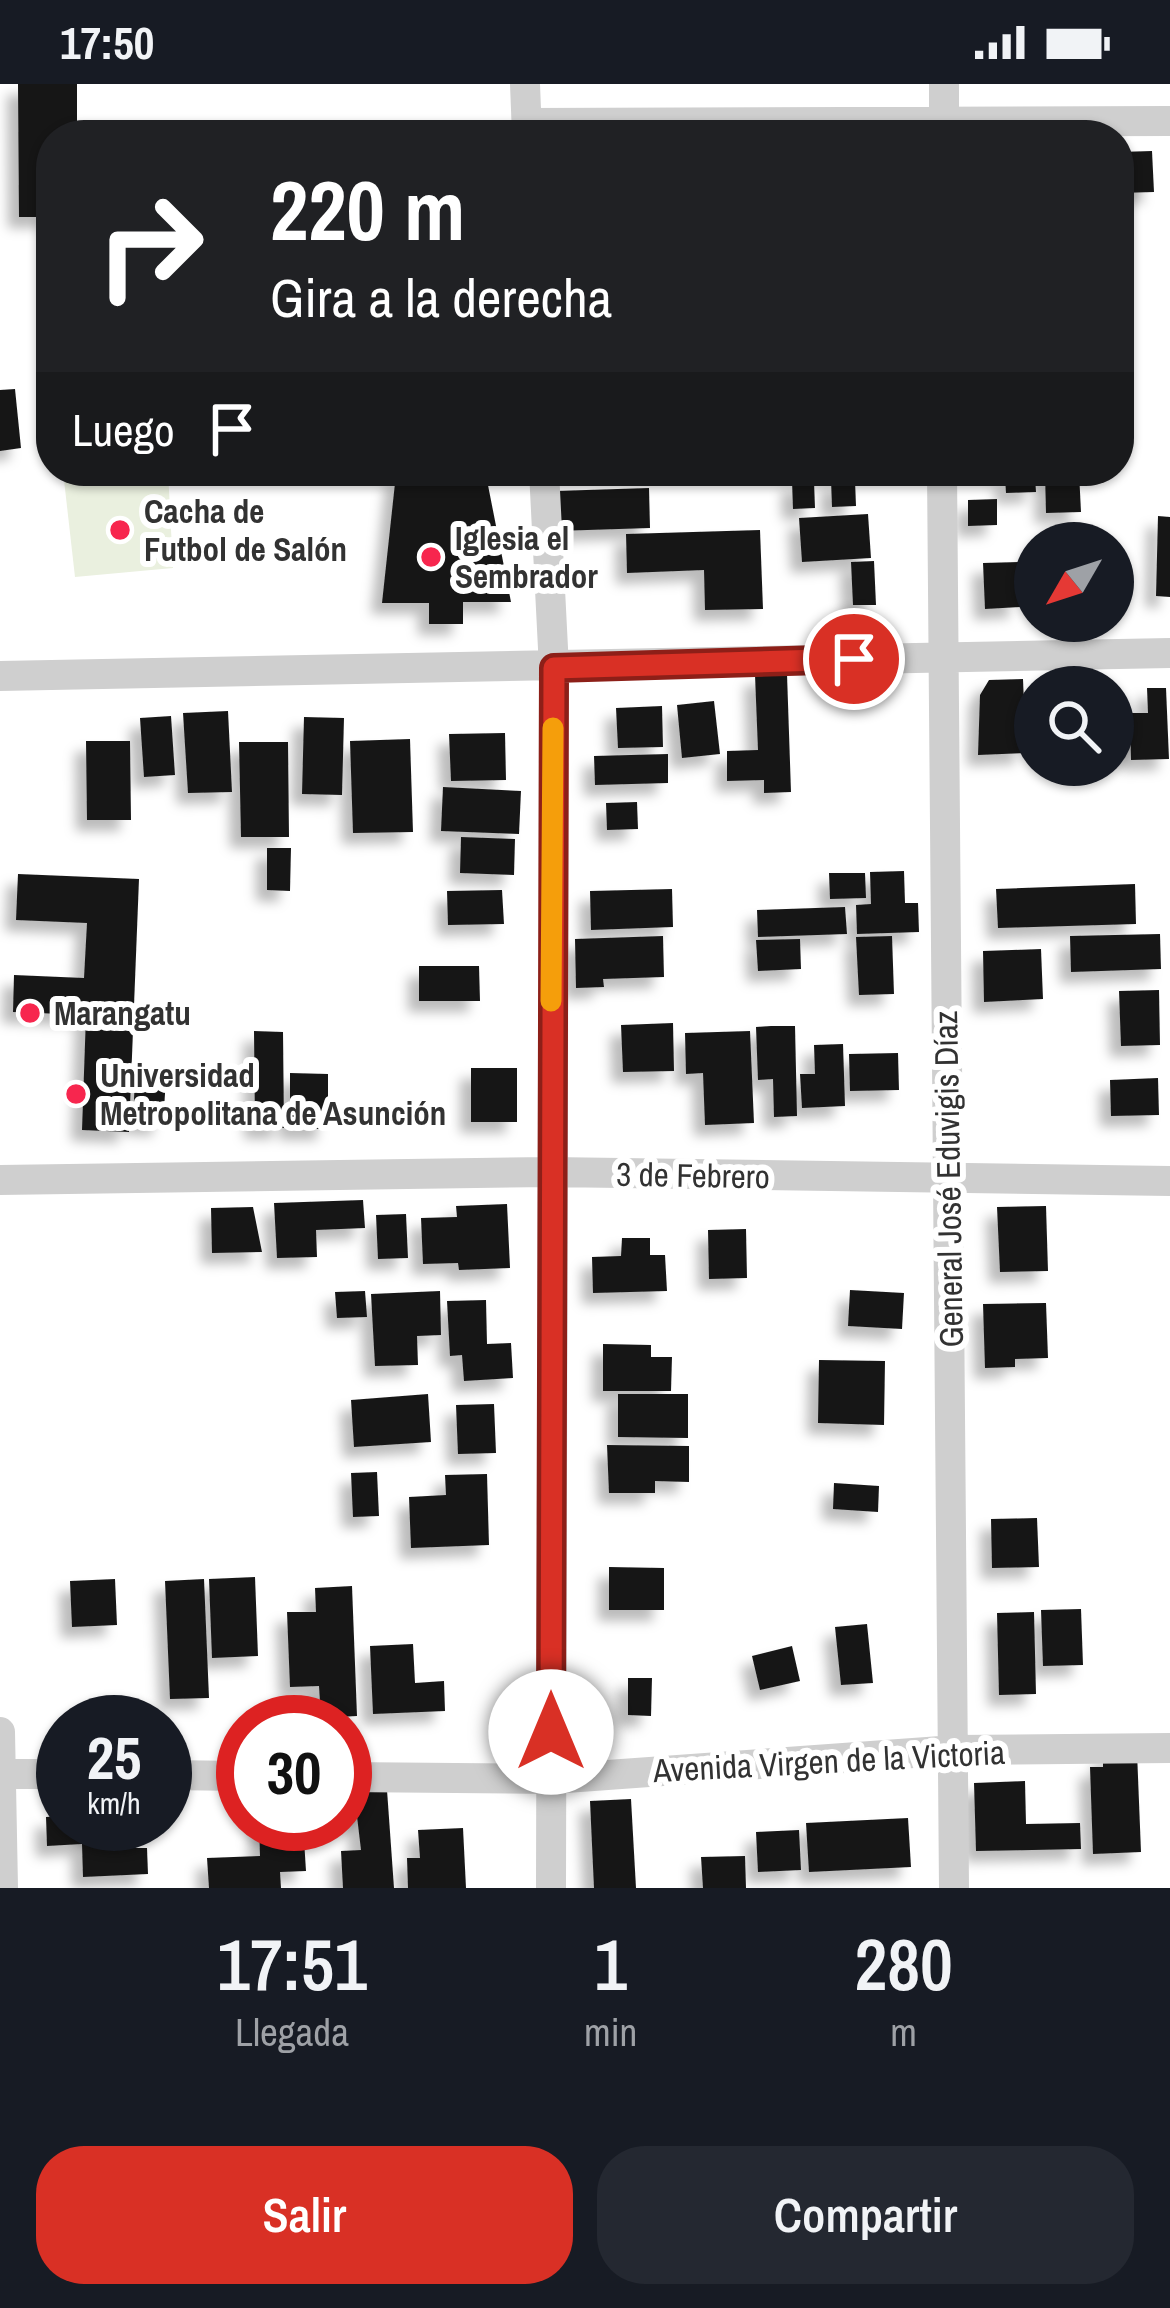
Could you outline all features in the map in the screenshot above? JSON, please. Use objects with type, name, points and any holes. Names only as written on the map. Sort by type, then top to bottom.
[{"type":"street","points":[[525,84],[527,120]]},
{"type":"street","points":[[944,84],[944,120]]},
{"type":"street","points":[[1134,122],[1170,121]]},
{"type":"street","points":[[545,486],[554,668],[551,1888]]},
{"type":"street","name":"General José Eduvigis Díaz","points":[[942,486],[954,1888]]},
{"type":"street","points":[[0,676],[1170,653]]},
{"type":"street","name":"3 de Febrero","points":[[0,1180],[550,1172],[949,1181],[1170,1180]]},
{"type":"street","points":[[0,1732],[4,1888]]},
{"type":"street","name":"Avenida Virgen de la Victoria","points":[[372,1777],[552,1779],[956,1750],[1170,1748]]},
{"type":"street","points":[[1,1774],[36,1774]]},
{"type":"green space","name":"Cacha de Futbol de Salón","points":[[65,486],[169,486],[173,568],[75,577]]},
{"type":"building","points":[[18,84],[77,84],[77,120],[36,120],[36,217],[19,217]]},
{"type":"building","points":[[1152,151],[1154,192],[1134,193],[1134,152]]},
{"type":"building","points":[[15,389],[21,448],[0,451],[0,390]]},
{"type":"building","points":[[395,486],[488,486],[511,602],[463,602],[463,624],[429,624],[429,603],[382,603]]},
{"type":"building","points":[[792,486],[814,486],[815,508],[793,509]]},
{"type":"building","points":[[831,486],[855,486],[856,506],[832,507]]},
{"type":"building","points":[[1006,486],[1036,486],[1036,492],[1006,493]]},
{"type":"building","points":[[1045,486],[1080,486],[1081,512],[1046,513]]},
{"type":"building","points":[[649,488],[650,528],[556,531],[555,491]]},
{"type":"building","points":[[997,499],[997,525],[968,526],[968,500]]},
{"type":"building","points":[[868,514],[871,558],[802,562],[799,518]]},
{"type":"building","points":[[1158,516],[1170,517],[1170,597],[1156,596]]},
{"type":"building","points":[[760,530],[763,609],[705,610],[704,570],[627,573],[626,534]]},
{"type":"building","points":[[874,561],[876,605],[853,605],[851,562]]},
{"type":"building","points":[[1014,562],[1014,607],[985,609],[983,563]]},
{"type":"building","points":[[787,674],[791,792],[764,793],[764,780],[727,781],[727,751],[758,750],[755,675]]},
{"type":"building","points":[[1014,679],[1014,754],[978,755],[980,695],[989,680]]},
{"type":"building","points":[[1147,688],[1166,688],[1169,759],[1134,760],[1134,713],[1148,713]]},
{"type":"building","points":[[714,701],[720,754],[682,758],[677,705]]},
{"type":"building","points":[[662,706],[663,747],[618,748],[616,708]]},
{"type":"building","points":[[228,711],[232,792],[188,793],[183,713]]},
{"type":"building","points":[[171,716],[175,775],[144,777],[140,718]]},
{"type":"building","points":[[304,717],[344,718],[342,795],[302,794]]},
{"type":"building","points":[[505,733],[506,780],[451,781],[449,734]]},
{"type":"building","points":[[410,739],[413,832],[353,833],[350,741]]},
{"type":"building","points":[[86,741],[130,741],[131,820],[87,820]]},
{"type":"building","points":[[239,742],[288,742],[289,837],[241,837]]},
{"type":"building","points":[[668,754],[668,783],[595,785],[594,756]]},
{"type":"building","points":[[443,787],[521,791],[519,834],[441,831]]},
{"type":"building","points":[[637,802],[638,829],[607,830],[606,803]]},
{"type":"building","points":[[461,837],[515,839],[514,875],[460,873]]},
{"type":"building","points":[[267,848],[291,848],[290,891],[267,890]]},
{"type":"building","points":[[904,871],[905,903],[918,903],[919,932],[857,934],[856,905],[871,904],[870,872]]},
{"type":"building","points":[[829,873],[865,873],[866,898],[830,899]]},
{"type":"building","points":[[18,874],[139,879],[129,1132],[82,1130],[86,1015],[13,1012],[14,975],[84,978],[87,923],[16,920]]},
{"type":"building","points":[[1135,884],[1136,924],[998,928],[996,889]]},
{"type":"building","points":[[672,889],[673,927],[591,930],[590,891]]},
{"type":"building","points":[[502,890],[504,924],[448,925],[447,891]]},
{"type":"building","points":[[845,907],[847,934],[758,937],[757,910]]},
{"type":"building","points":[[1160,934],[1161,969],[1071,972],[1070,936]]},
{"type":"building","points":[[663,936],[664,977],[603,979],[604,987],[576,988],[575,939]]},
{"type":"building","points":[[892,936],[894,994],[859,995],[856,937]]},
{"type":"building","points":[[800,939],[801,969],[758,971],[756,940]]},
{"type":"building","points":[[1041,949],[1043,999],[984,1002],[983,951]]},
{"type":"building","points":[[419,966],[479,966],[480,1001],[419,1001]]},
{"type":"building","points":[[1159,990],[1160,1045],[1121,1046],[1119,991]]},
{"type":"building","points":[[673,1023],[674,1071],[623,1072],[621,1025]]},
{"type":"building","points":[[795,1026],[797,1116],[774,1117],[773,1079],[758,1080],[756,1027]]},
{"type":"building","points":[[254,1031],[283,1032],[284,1128],[255,1128]]},
{"type":"building","points":[[750,1031],[754,1123],[705,1125],[703,1073],[686,1074],[685,1033]]},
{"type":"building","points":[[843,1044],[845,1106],[802,1108],[800,1074],[815,1074],[814,1045]]},
{"type":"building","points":[[898,1053],[899,1090],[850,1091],[849,1054]]},
{"type":"building","points":[[471,1068],[517,1068],[517,1122],[471,1122]]},
{"type":"building","points":[[290,1073],[328,1074],[328,1129],[290,1129]]},
{"type":"building","points":[[135,1076],[166,1078],[163,1125],[133,1123]]},
{"type":"building","points":[[1158,1078],[1159,1115],[1111,1116],[1110,1080]]},
{"type":"building","points":[[363,1200],[365,1228],[316,1230],[317,1257],[277,1258],[274,1203]]},
{"type":"building","points":[[507,1204],[510,1268],[459,1270],[458,1263],[423,1264],[421,1218],[457,1217],[456,1206]]},
{"type":"building","points":[[1046,1206],[1048,1271],[1000,1272],[997,1207]]},
{"type":"building","points":[[253,1207],[262,1252],[212,1253],[211,1208]]},
{"type":"building","points":[[406,1214],[408,1258],[378,1259],[376,1215]]},
{"type":"building","points":[[746,1229],[747,1278],[709,1279],[708,1230]]},
{"type":"building","points":[[622,1238],[650,1238],[650,1255],[665,1255],[667,1291],[593,1293],[592,1257],[621,1256]]},
{"type":"building","points":[[850,1290],[904,1293],[902,1329],[848,1326]]},
{"type":"building","points":[[365,1291],[367,1317],[337,1318],[335,1292]]},
{"type":"building","points":[[440,1291],[441,1335],[417,1336],[418,1365],[375,1366],[371,1294]]},
{"type":"building","points":[[486,1300],[487,1344],[511,1343],[513,1378],[464,1381],[462,1355],[450,1356],[447,1301]]},
{"type":"building","points":[[1046,1303],[1048,1358],[1015,1359],[1015,1367],[985,1368],[983,1304]]},
{"type":"building","points":[[603,1344],[651,1345],[651,1357],[672,1357],[671,1391],[603,1391]]},
{"type":"building","points":[[819,1360],[885,1361],[884,1425],[818,1423]]},
{"type":"building","points":[[428,1394],[431,1442],[354,1447],[351,1400]]},
{"type":"building","points":[[618,1394],[688,1394],[688,1438],[618,1437]]},
{"type":"building","points":[[494,1404],[496,1453],[458,1454],[456,1405]]},
{"type":"building","points":[[607,1445],[689,1446],[689,1482],[655,1481],[655,1493],[609,1493]]},
{"type":"building","points":[[377,1472],[379,1516],[353,1517],[351,1473]]},
{"type":"building","points":[[487,1474],[489,1545],[411,1548],[409,1497],[446,1495],[445,1475]]},
{"type":"building","points":[[834,1483],[879,1486],[878,1512],[833,1509]]},
{"type":"building","points":[[1037,1518],[1039,1567],[992,1568],[991,1519]]},
{"type":"building","points":[[609,1567],[664,1568],[664,1610],[609,1610]]},
{"type":"building","points":[[255,1577],[258,1656],[212,1658],[209,1579]]},
{"type":"building","points":[[115,1579],[117,1625],[72,1627],[70,1581]]},
{"type":"building","points":[[204,1579],[209,1698],[170,1695],[165,1581]]},
{"type":"building","points":[[352,1586],[356,1695],[320,1695],[319,1686],[290,1687],[287,1612],[316,1612],[315,1588]]},
{"type":"building","points":[[1081,1609],[1083,1665],[1043,1666],[1041,1610]]},
{"type":"building","points":[[1034,1612],[1036,1694],[999,1695],[997,1613]]},
{"type":"building","points":[[867,1624],[873,1683],[841,1685],[835,1627]]},
{"type":"building","points":[[413,1644],[415,1683],[444,1681],[445,1711],[373,1714],[370,1646]]},
{"type":"building","points":[[792,1646],[800,1681],[760,1690],[752,1656]]},
{"type":"building","points":[[628,1678],[652,1678],[651,1716],[628,1715]]},
{"type":"building","points":[[1137,1752],[1141,1852],[1093,1854],[1090,1767],[1103,1767],[1103,1753]]},
{"type":"building","points":[[1025,1781],[1026,1824],[1080,1823],[1081,1849],[976,1851],[974,1783]]},
{"type":"building","points":[[372,1790],[387,1790],[394,1888],[343,1888],[341,1851],[372,1851]]},
{"type":"building","points":[[631,1799],[636,1888],[594,1888],[590,1801]]},
{"type":"building","points":[[908,1818],[911,1867],[809,1872],[806,1823]]},
{"type":"building","points":[[463,1828],[466,1888],[408,1888],[407,1858],[420,1858],[418,1830]]},
{"type":"building","points":[[799,1830],[801,1870],[758,1872],[756,1832]]},
{"type":"building","points":[[82,1851],[147,1851],[148,1874],[83,1877]]},
{"type":"building","points":[[260,1851],[305,1851],[306,1871],[280,1872],[281,1888],[209,1888],[207,1858],[260,1856]]},
{"type":"building","points":[[745,1856],[746,1888],[703,1888],[701,1857]]},
{"type":"slow traffic","points":[[551,1001],[553,728]]},
{"type":"place","name":"Cacha de Futbol de Salón","points":[[120,530]]},
{"type":"place","name":"Iglesia el Sembrador","points":[[431,557]]},
{"type":"place","name":"Marangatu","points":[[30,1013]]},
{"type":"place","name":"Universidad Metropolitana de Asunción","points":[[76,1094]]},
{"type":"route","points":[[551,1732],[554,668],[854,659]]}]
